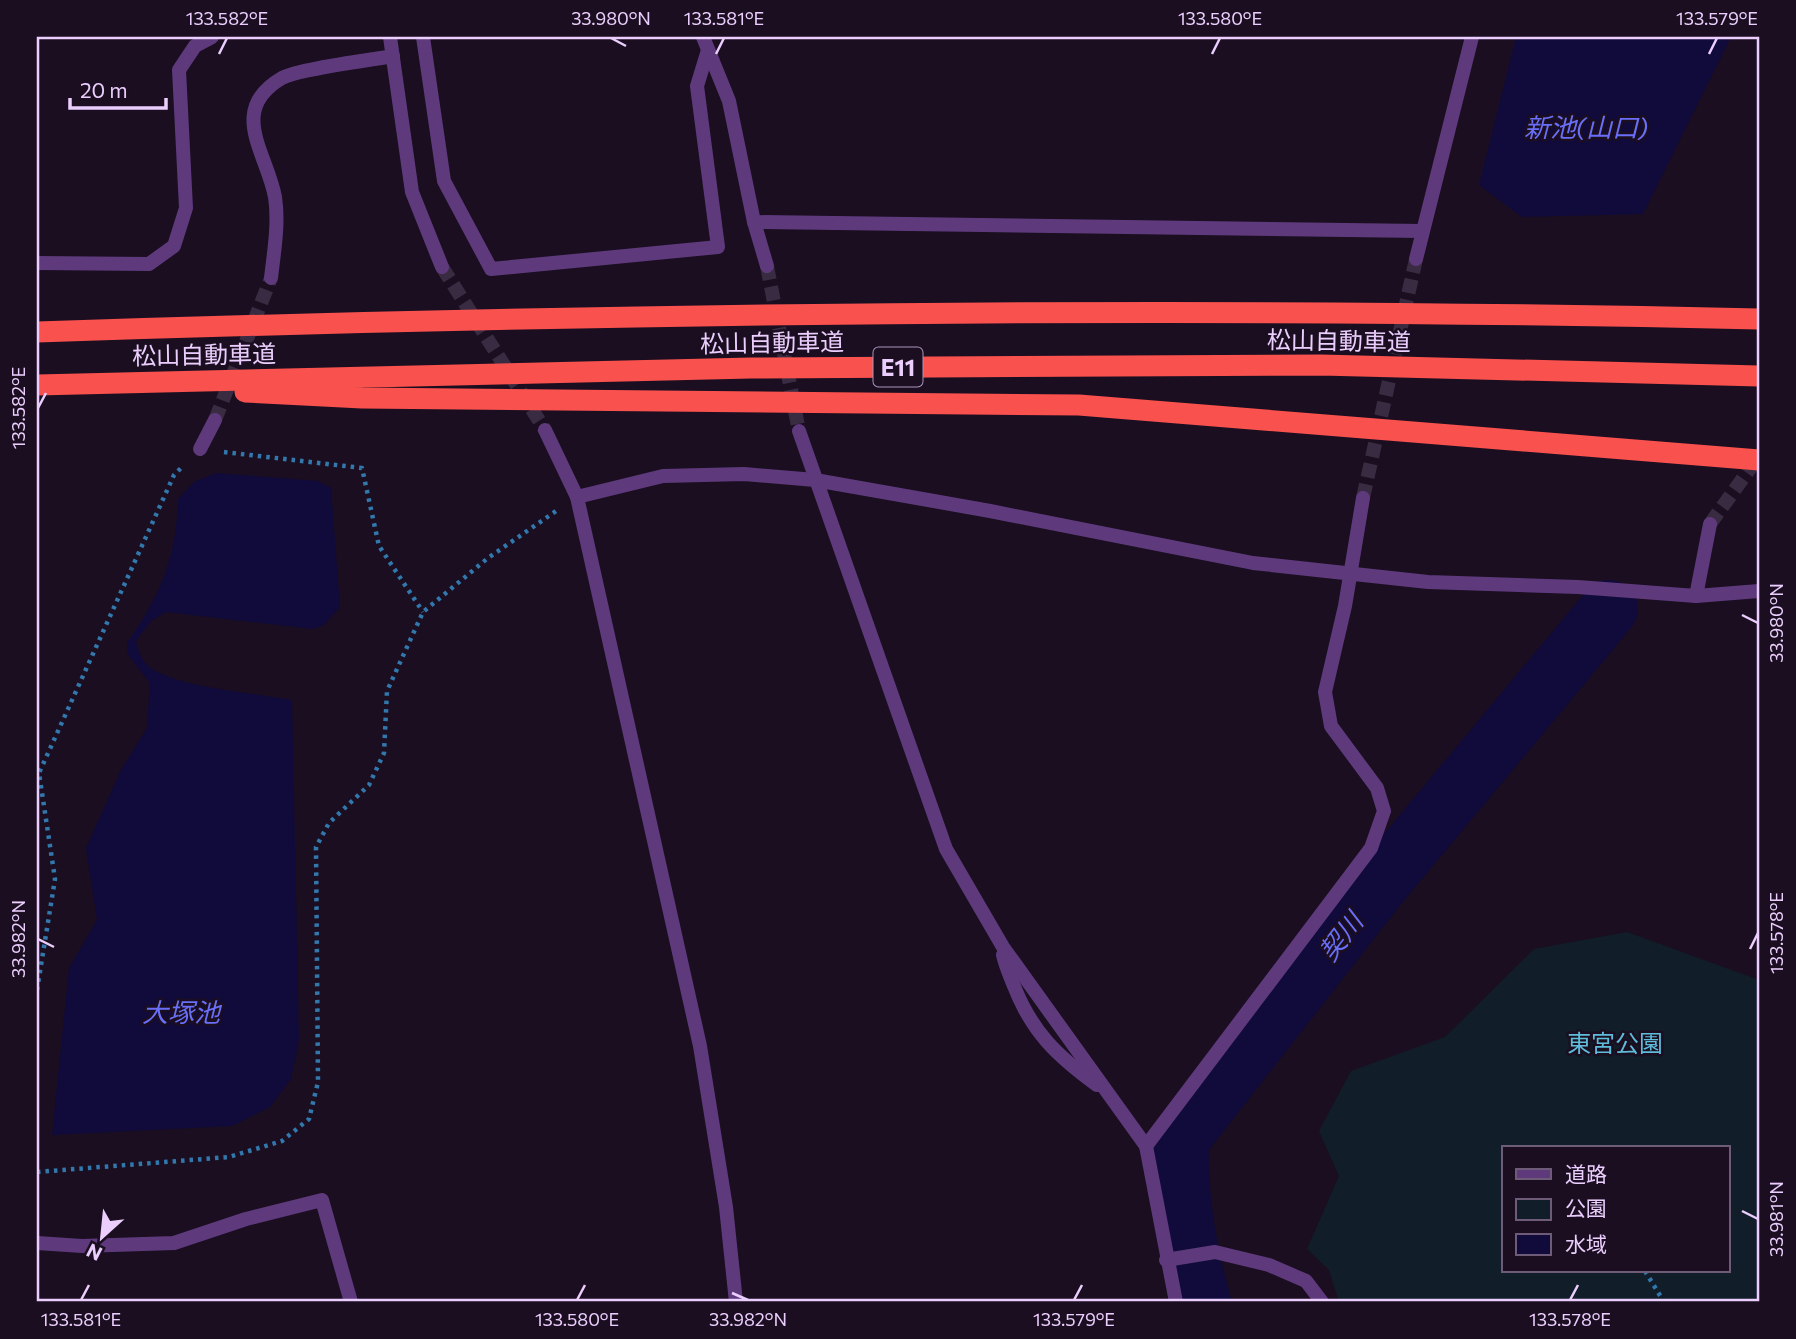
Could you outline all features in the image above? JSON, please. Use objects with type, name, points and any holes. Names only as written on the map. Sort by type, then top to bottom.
[{"type":"highway","points":[[1511,313],[1759,307]]},
{"type":"highway","name":"松山自動車道","points":[[37,332],[373,321],[760,315],[1511,313],[1759,319]]},
{"type":"highway","name":"松山自動車道","points":[[37,386],[751,368],[1293,365],[1759,376]]},
{"type":"highway","points":[[86,383],[362,398],[1079,405],[1759,460]]},
{"type":"street","points":[[37,263],[149,264],[174,246],[186,208],[179,70],[195,47],[212,37]]},
{"type":"street","points":[[390,37],[412,192],[442,267]]},
{"type":"street","points":[[423,37],[444,181],[491,269],[718,247],[697,86],[705,44]]},
{"type":"street","points":[[1416,259],[1472,37]]},
{"type":"street","points":[[705,44],[729,101],[754,222],[767,266]]},
{"type":"street","points":[[271,278],[275,248],[275,198],[251,123],[262,94],[284,76],[393,56]]},
{"type":"street","points":[[754,222],[1422,231]]},
{"type":"street","points":[[200,449],[215,420]]},
{"type":"street","points":[[545,430],[576,497],[700,1046],[726,1207],[736,1302]]},
{"type":"street","points":[[799,431],[946,849],[1003,947],[1146,1146],[1176,1302]]},
{"type":"street","points":[[576,497],[663,476],[744,474],[815,480],[990,510],[1253,563],[1428,582],[1578,587],[1696,596],[1759,591]]},
{"type":"street","points":[[1146,1146],[1371,848],[1384,811],[1377,788],[1331,726],[1325,692],[1351,572],[1363,498]]},
{"type":"street","points":[[1696,596],[1710,524]]},
{"type":"street","points":[[1003,947],[1004,959],[1036,1031],[1068,1065],[1106,1092]]},
{"type":"street","points":[[37,1243],[174,1243],[246,1219],[323,1200],[351,1302]]},
{"type":"street","points":[[1166,1260],[1215,1252],[1269,1265],[1306,1281],[1322,1302]]},
{"type":"path","points":[[37,990],[55,879],[39,773],[174,475],[200,449],[362,468],[379,546],[423,611]]},
{"type":"path","points":[[37,1172],[229,1157],[282,1141],[309,1119],[318,1082],[316,847],[329,824],[369,785],[384,753],[387,691],[423,611],[488,558],[576,497]]},
{"type":"path","points":[[1646,1272],[1664,1302]]},
{"type":"green space","name":"東宮公園","points":[[1627,932],[1759,980],[1759,1302],[1339,1302],[1329,1270],[1307,1249],[1339,1176],[1319,1131],[1351,1071],[1445,1037],[1534,949]]},
{"type":"water","name":"新池(山口)","points":[[1516,37],[1731,37],[1643,214],[1522,217],[1479,185]]},
{"type":"water","name":"大塚池","points":[[216,473],[318,481],[331,488],[340,607],[324,625],[313,629],[166,612],[151,621],[136,641],[139,653],[146,663],[165,676],[219,689],[292,700],[299,1040],[291,1079],[270,1107],[232,1126],[52,1135],[69,968],[97,920],[86,848],[121,770],[147,728],[150,683],[128,655],[127,643],[158,592],[174,540],[178,499],[194,482]]},
{"type":"waterway","name":"契川","points":[[1202,1302],[1185,1222],[1180,1181],[1180,1140],[1380,884],[1609,609]]},
{"type":"tunnel","points":[[1363,498],[1416,259]]},
{"type":"tunnel","points":[[767,266],[799,431]]},
{"type":"tunnel","points":[[442,267],[545,430]]},
{"type":"tunnel","points":[[215,420],[271,278]]},
{"type":"tunnel","points":[[1710,524],[1759,456]]}]
